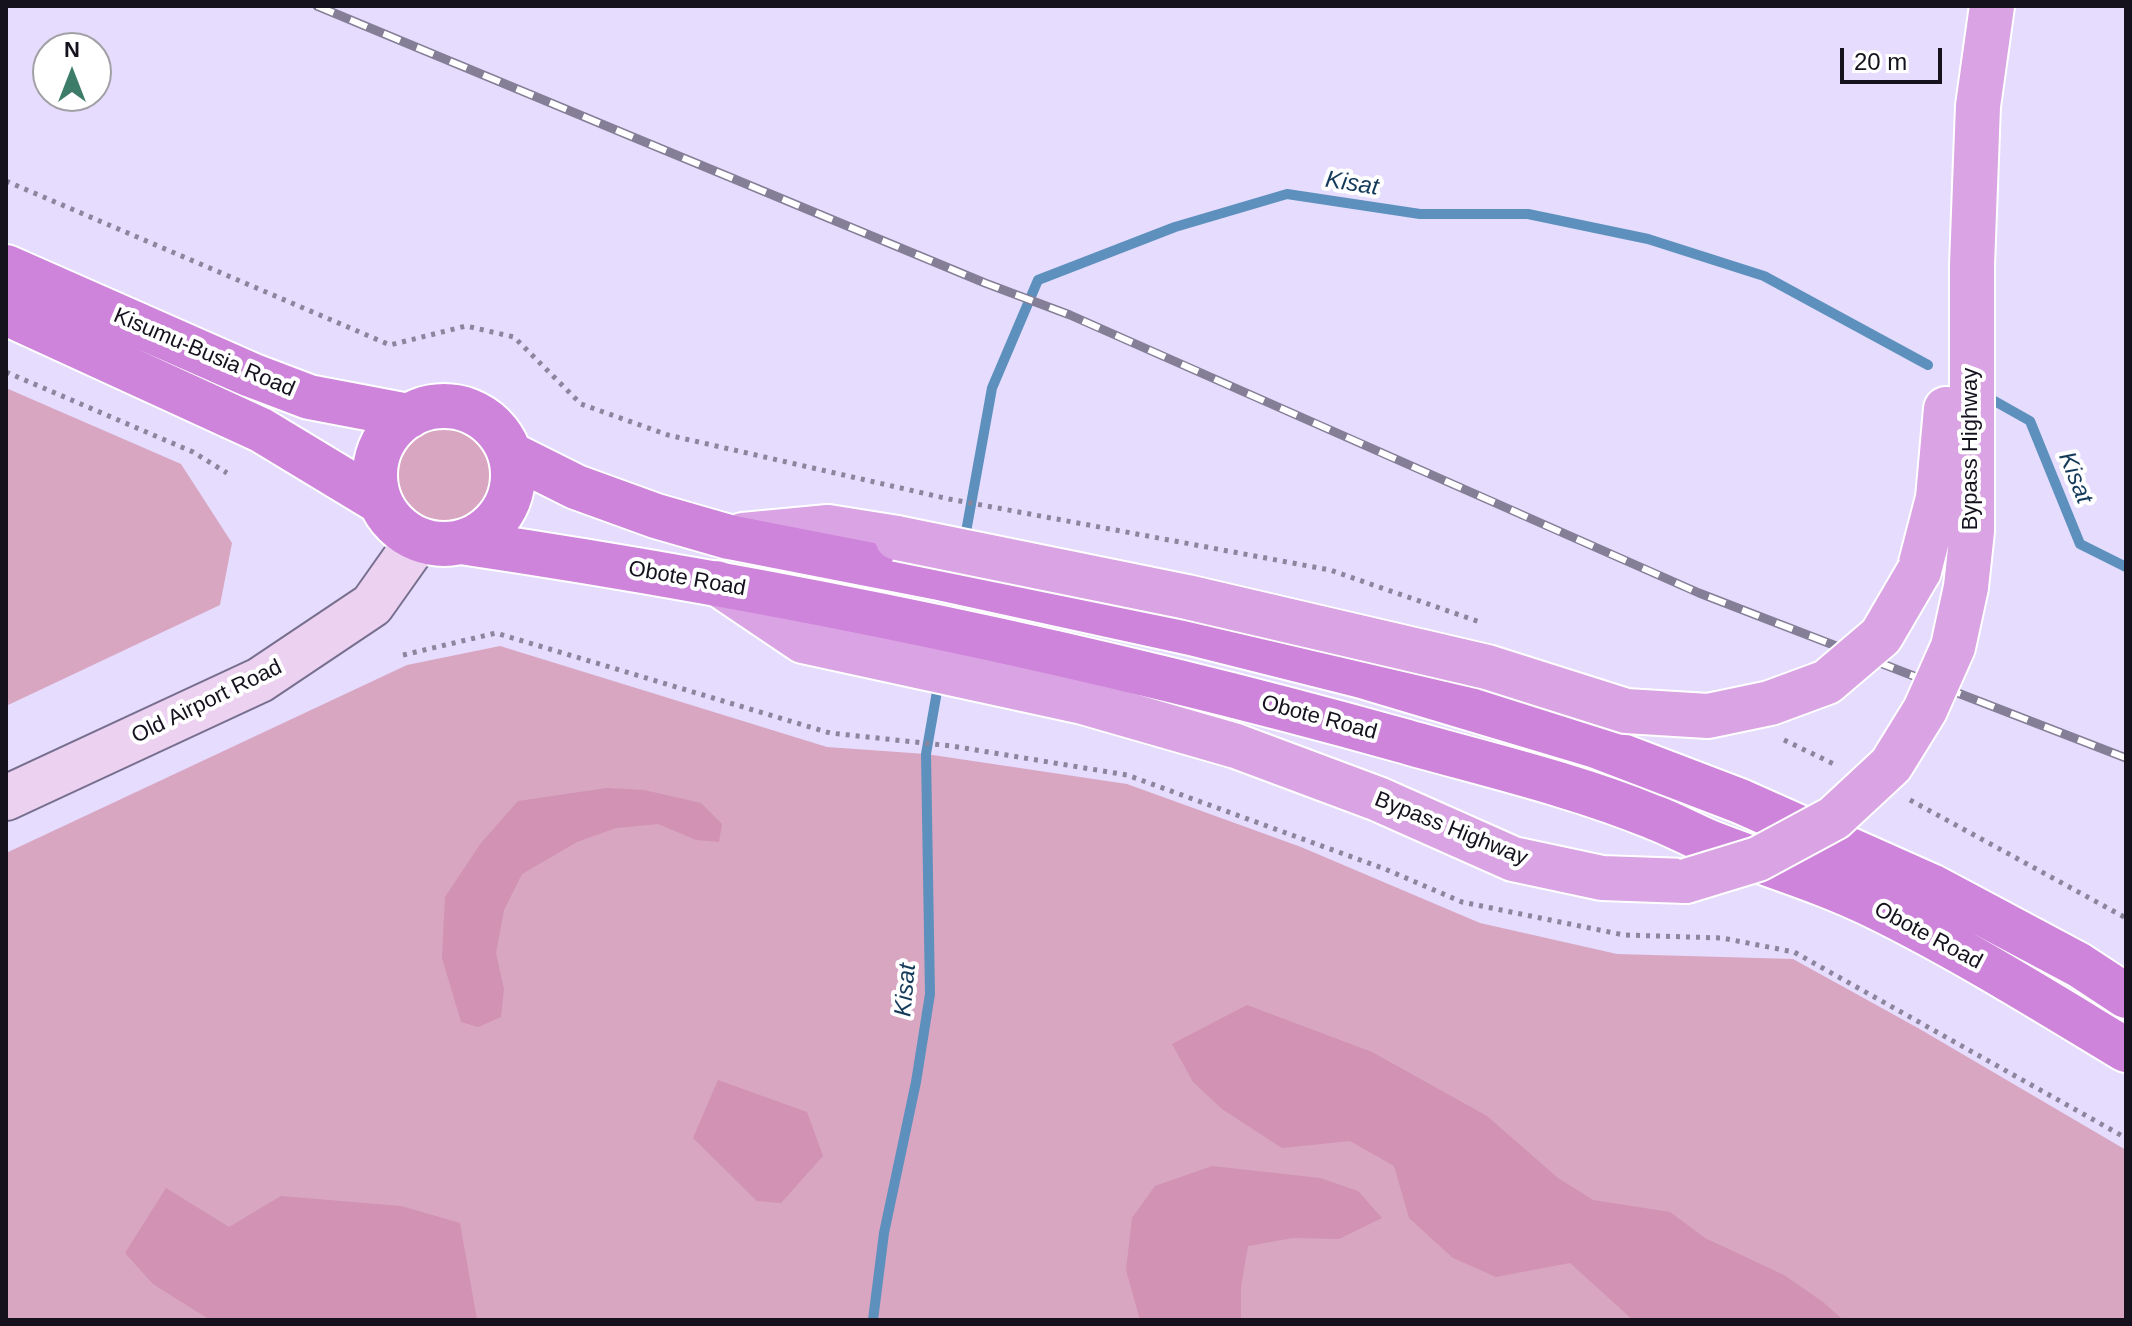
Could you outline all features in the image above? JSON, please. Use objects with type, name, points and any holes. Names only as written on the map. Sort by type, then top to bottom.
[{"type":"highway","name":"Kisumu-Busia Road","points":[[6,267],[251,375],[309,397],[409,416]]},
{"type":"highway","name":"Kisumu-Busia Road","points":[[6,313],[261,430],[380,502]]},
{"type":"highway","points":[[432,407],[457,407],[480,416],[498,432],[510,454],[514,476],[510,498],[498,518],[482,533],[461,542],[439,544],[418,540],[395,525],[380,502],[375,473],[381,444],[393,428],[409,416],[432,407]]},
{"type":"highway","name":"Obote Road","points":[[510,454],[576,487],[656,516],[729,537],[939,578],[1191,633],[1362,676],[1596,746],[1740,801],[1931,886],[2079,965],[2126,996]]},
{"type":"highway","name":"Obote Road","points":[[461,542],[717,583],[1148,673],[1565,787],[1651,816],[1709,842],[1872,904],[2126,1050]]},
{"type":"main road","name":"Bypass Highway","points":[[729,537],[828,527],[897,538],[1187,597],[1472,663],[1626,711],[1708,716],[1770,703],[1827,682],[1881,636],[1919,571],[1938,498],[1946,414],[1949,180],[1957,43],[1964,6]]},
{"type":"main road","name":"Bypass Highway","points":[[717,583],[803,641],[1083,702],[1236,746],[1378,799],[1513,859],[1602,878],[1686,881],[1758,859],[1834,818],[1891,765],[1925,710],[1953,647],[1966,587],[1972,531],[1972,265],[1978,106],[1992,6]]},
{"type":"main road","name":"Old Airport Road","points":[[6,798],[260,680],[372,605],[418,540]]},
{"type":"path","points":[[6,181],[390,345],[466,326],[514,337],[581,404],[668,435],[994,508]]},
{"type":"path","points":[[6,372],[193,452],[227,473]]},
{"type":"path","points":[[403,655],[496,633],[830,733],[952,746],[1127,775],[1385,869],[1462,902],[1624,935],[1722,938],[1794,952],[2126,1138]]},
{"type":"shaded area","points":[[6,388],[181,464],[232,543],[220,605],[6,706]]},
{"type":"shaded area","points":[[443,414],[467,419],[487,432],[500,452],[505,476],[500,500],[487,520],[467,533],[443,538],[419,533],[399,520],[386,500],[381,476],[386,452],[399,432],[419,419]]},
{"type":"shaded area","points":[[500,646],[827,747],[926,754],[1127,784],[1301,847],[1480,923],[1617,954],[1793,959],[2126,1150],[2126,1320],[6,1320],[6,853],[407,665]]},
{"type":"shaded area","points":[[607,788],[644,790],[701,803],[722,824],[719,842],[696,840],[658,824],[616,828],[577,842],[522,874],[504,910],[496,953],[504,989],[501,1017],[478,1027],[461,1022],[442,958],[445,897],[481,843],[518,801]]},
{"type":"shaded area","points":[[1247,1005],[1372,1052],[1487,1116],[1558,1178],[1593,1200],[1670,1212],[1705,1238],[1784,1275],[1843,1320],[1633,1320],[1570,1263],[1496,1277],[1453,1258],[1409,1218],[1394,1166],[1350,1141],[1282,1148],[1222,1109],[1193,1082],[1172,1044]]},
{"type":"shaded area","points":[[718,1080],[807,1112],[823,1156],[781,1203],[757,1201],[693,1138]]},
{"type":"shaded area","points":[[1212,1166],[1320,1178],[1358,1191],[1382,1218],[1339,1239],[1293,1238],[1248,1246],[1241,1287],[1241,1320],[1140,1320],[1126,1270],[1132,1218],[1155,1186]]},
{"type":"shaded area","points":[[166,1188],[229,1227],[281,1196],[401,1206],[460,1223],[477,1320],[210,1320],[153,1284],[125,1253]]},
{"type":"waterway","name":"Kisat","points":[[964,543],[992,388],[1038,280],[1175,227],[1287,194],[1420,214],[1528,214],[1648,239],[1764,276],[1928,365]]},
{"type":"waterway","name":"Kisat","points":[[1991,399],[2030,421],[2080,544],[2126,567]]},
{"type":"waterway","name":"Kisat","points":[[873,1320],[884,1233],[916,1082],[930,994],[926,754],[939,680]]},
{"type":"railway","points":[[317,6],[985,283],[1070,315],[1699,593],[2126,758]]}]
